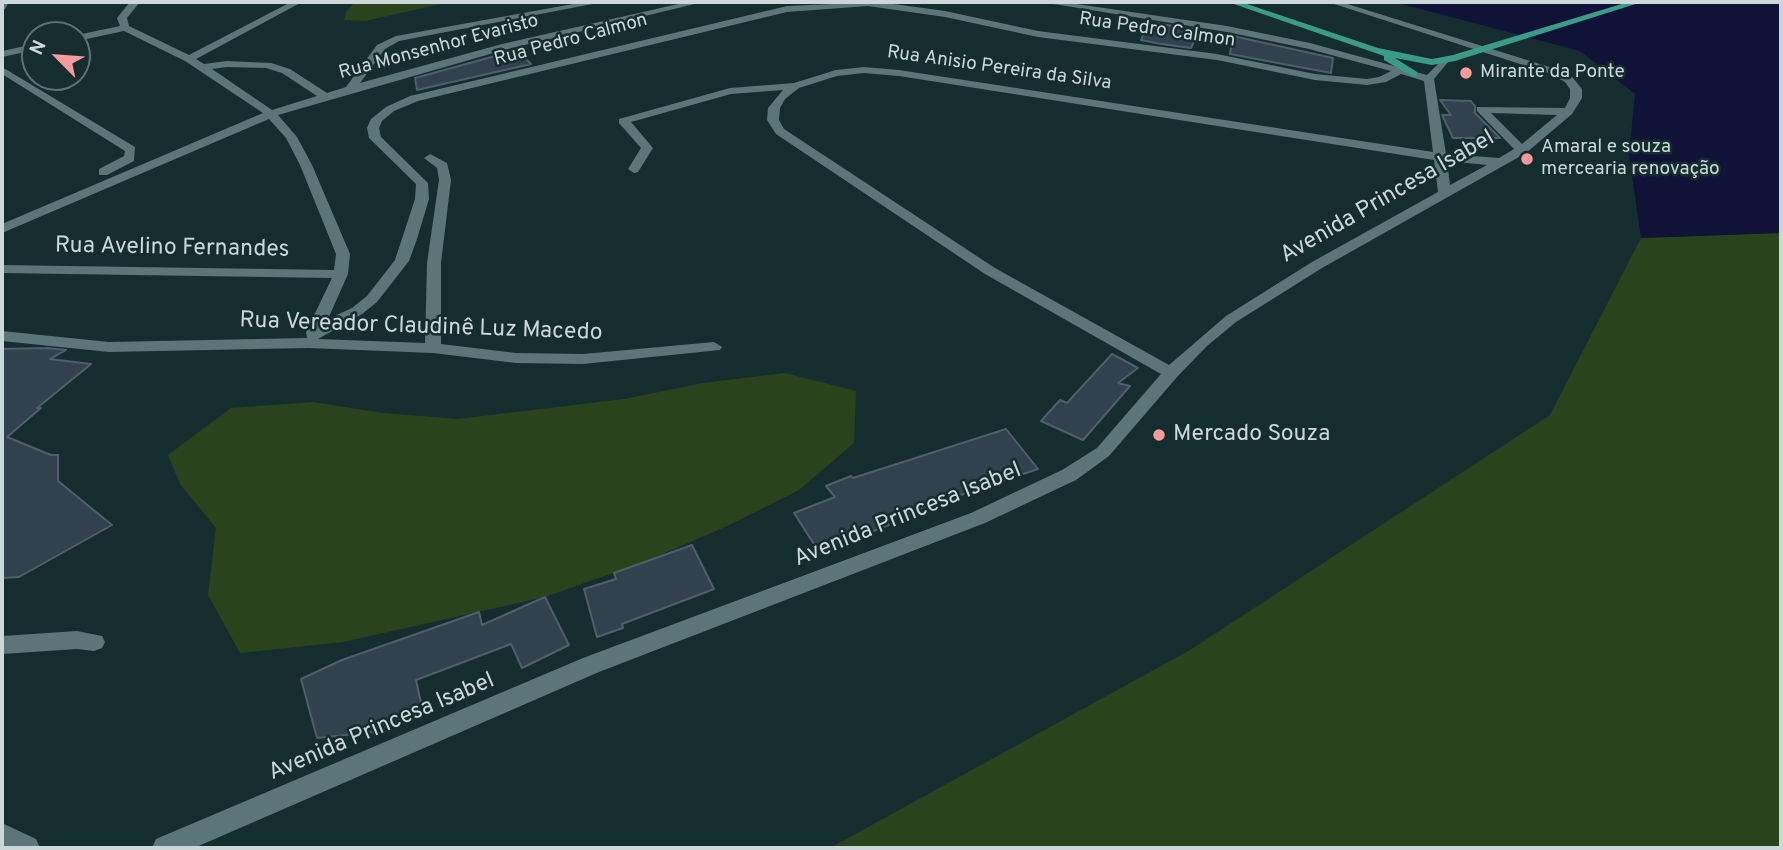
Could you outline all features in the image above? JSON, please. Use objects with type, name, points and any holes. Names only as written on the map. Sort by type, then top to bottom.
[{"type":"main road","points":[[1233,2],[1377,51],[1413,60],[1449,60],[1637,2]]},
{"type":"main road","points":[[1377,51],[1413,74]]},
{"type":"street","points":[[125,28],[122,18],[135,2]]},
{"type":"street","points":[[189,59],[298,2]]},
{"type":"street","points":[[350,89],[381,47],[391,41],[598,2]]},
{"type":"street","name":"Rua Monsenhor Evaristo","points":[[2,229],[271,114],[326,96],[502,47],[698,2]]},
{"type":"street","points":[[1046,2],[1239,32],[1336,52],[1429,79]]},
{"type":"street","points":[[1332,2],[1533,64],[1569,79],[1576,89],[1576,98],[1568,112],[1481,109],[1522,150]]},
{"type":"street","name":"Rua Pedro Calmon","points":[[311,338],[372,299],[402,261],[410,239],[422,199],[422,183],[375,138],[373,128],[377,119],[390,108],[414,98],[527,73],[657,38],[787,9],[868,3],[945,14],[1038,34],[1217,57],[1322,78],[1367,82],[1382,80],[1400,70]]},
{"type":"street","points":[[91,35],[125,28],[189,59],[271,114],[291,137],[325,208],[343,254],[341,274],[311,338]]},
{"type":"street","points":[[2,54],[21,50]]},
{"type":"street","points":[[1429,79],[1449,60]]},
{"type":"street","points":[[199,68],[236,64],[267,65],[286,71],[326,96]]},
{"type":"street","points":[[2,71],[129,148],[132,154],[123,163],[2,220]]},
{"type":"street","name":"Rua Anisio Pereira da Silva","points":[[634,169],[647,148],[623,121],[730,91],[795,86],[814,78],[850,71],[930,76],[1439,157],[1501,162]]},
{"type":"street","points":[[1429,79],[1439,157],[1454,189]]},
{"type":"street","points":[[795,86],[781,97],[774,108],[773,120],[780,131],[989,271],[1171,373]]},
{"type":"street","name":"Avenida Princesa Isabel","points":[[165,848],[591,665],[1001,508],[1069,475],[1103,452],[1171,373],[1231,318],[1317,265],[1522,150],[1568,112]]},
{"type":"street","points":[[430,158],[443,166],[445,180],[434,263],[433,348]]},
{"type":"street","points":[[1454,189],[1459,159]]},
{"type":"street","name":"Rua Avelino Fernandes","points":[[2,269],[341,274]]},
{"type":"street","name":"Rua Vereador Claudinê Luz Macedo","points":[[2,336],[109,347],[311,338],[516,358],[583,359],[714,347]]},
{"type":"street","points":[[2,645],[77,640],[94,642]]},
{"type":"street","points":[[2,835],[27,848]]},
{"type":"green space","points":[[355,2],[450,2],[365,21],[344,20],[346,12]]},
{"type":"green space","points":[[1781,233],[1781,848],[830,848],[1190,650],[1550,415],[1641,238]]},
{"type":"green space","points":[[785,373],[856,391],[854,443],[799,490],[725,527],[644,562],[545,597],[343,642],[240,653],[208,595],[216,528],[180,484],[168,455],[231,408],[313,402],[383,413],[458,419],[624,399],[703,383]]},
{"type":"shaded area","points":[[1394,2],[1781,2],[1781,233],[1641,238],[1629,155],[1635,94],[1580,51]]},
{"type":"building","points":[[1148,22],[1199,30],[1191,48],[1161,44],[1141,40]]},
{"type":"building","points":[[1233,36],[1333,58],[1331,73],[1230,54]]},
{"type":"building","points":[[517,50],[531,64],[417,90],[415,78]]},
{"type":"building","points":[[1440,100],[1471,101],[1475,106],[1475,113],[1500,138],[1453,138],[1442,115],[1451,115]]},
{"type":"building","points":[[2,349],[66,350],[50,359],[91,364],[37,408],[41,408],[7,437],[51,455],[58,455],[58,481],[112,525],[19,577],[2,578]]},
{"type":"building","points":[[1112,354],[1138,368],[1118,383],[1130,386],[1083,440],[1041,421],[1060,400],[1067,403]]},
{"type":"building","points":[[1006,429],[1038,469],[886,520],[889,525],[819,552],[794,513],[835,497],[826,486],[851,476],[853,478]]},
{"type":"building","points":[[692,545],[714,589],[622,624],[623,628],[597,637],[584,589],[616,579],[614,573]]},
{"type":"building","points":[[545,597],[569,645],[522,668],[511,644],[416,680],[423,712],[374,732],[317,738],[301,679],[342,660],[479,612],[482,625]]},
{"type":"place","name":"Mirante da Ponte","points":[[1466,73]]},
{"type":"place","name":"Amaral e souza mercearia renovação","points":[[1527,159]]},
{"type":"place","name":"Mercado Souza","points":[[1159,435]]}]
